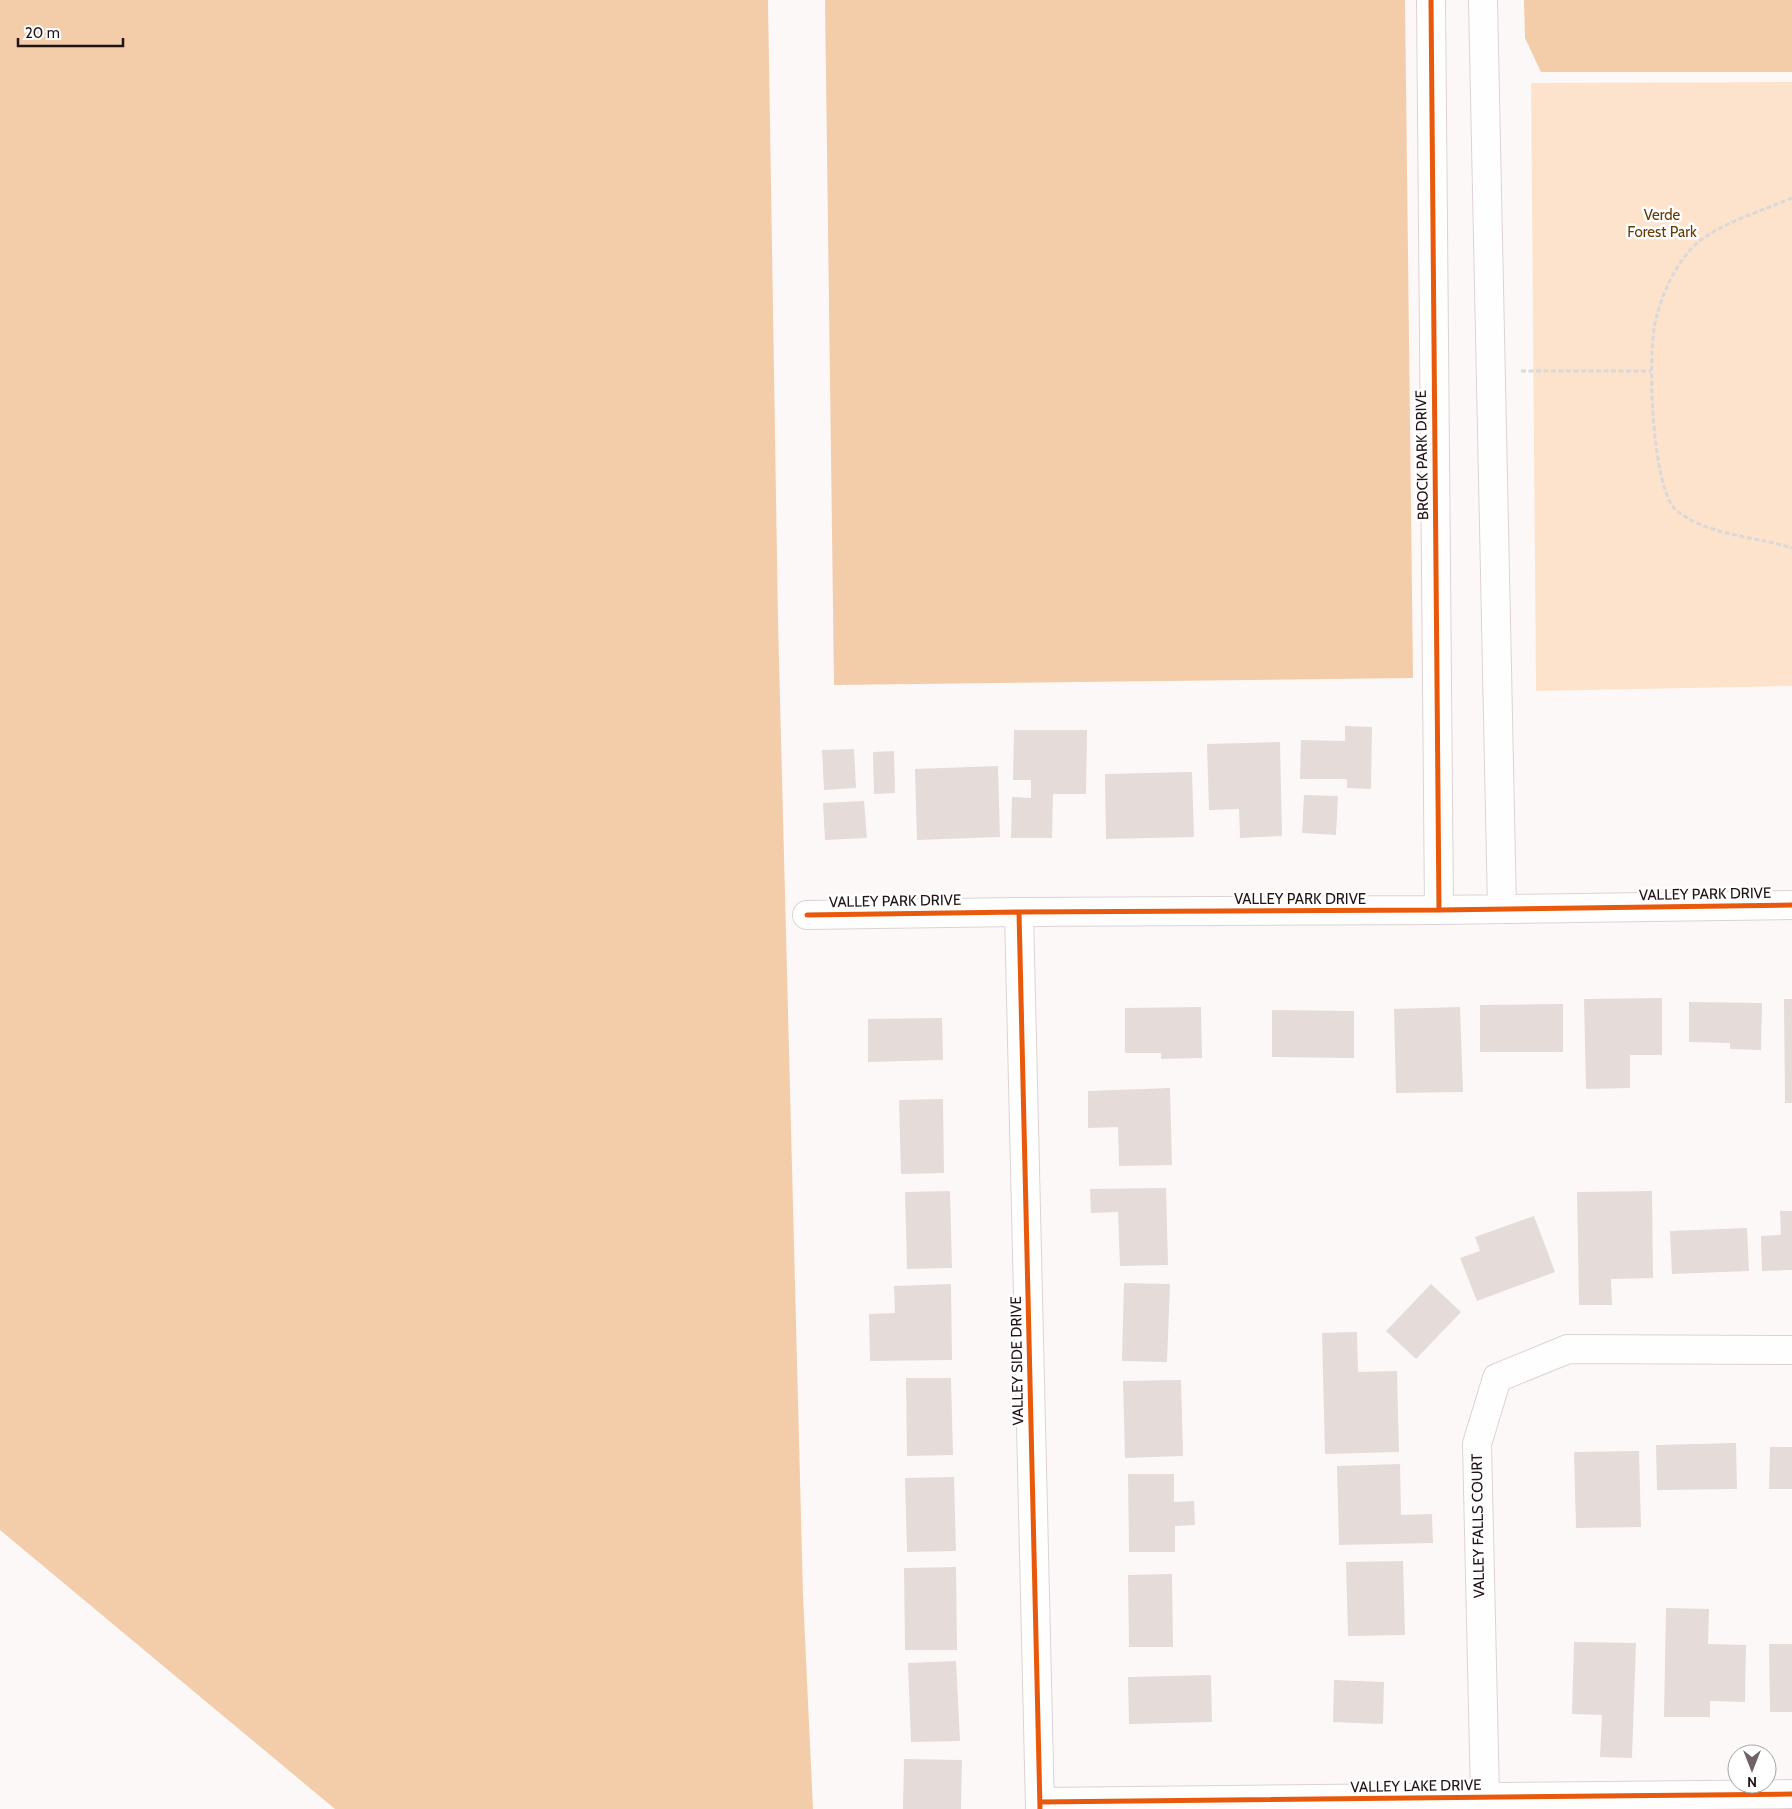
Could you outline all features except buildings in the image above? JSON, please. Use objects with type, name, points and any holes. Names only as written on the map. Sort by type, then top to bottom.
[{"type":"street","name":"BROCK PARK DRIVE","points":[[1431,0],[1439,910]]},
{"type":"street","points":[[1483,0],[1502,909]]},
{"type":"street","name":"VALLEY PARK DRIVE","points":[[807,915],[1792,905]]},
{"type":"street","name":"VALLEY SIDE DRIVE","points":[[1019,912],[1040,1806]]},
{"type":"street","name":"VALLEY FALLS COURT","points":[[1485,1797],[1476,1444],[1497,1378],[1568,1349],[1792,1350]]},
{"type":"street","name":"VALLEY LAKE DRIVE","points":[[1040,1806],[1485,1797],[1792,1794]]},
{"type":"path","points":[[1792,198],[1718,229],[1694,245],[1679,264],[1664,294],[1655,321],[1651,371],[1655,434],[1664,488],[1675,510],[1694,522],[1792,548]]},
{"type":"path","points":[[1491,370],[1651,371]]},
{"type":"green space","name":"Verde Forest Park","points":[[1792,82],[1792,686],[1536,691],[1531,83]]},
{"type":"shaded area","points":[[0,0],[768,0],[778,621],[803,1595],[813,1809],[335,1809],[0,1530]]},
{"type":"shaded area","points":[[825,0],[1405,0],[1413,678],[834,685]]},
{"type":"shaded area","points":[[1524,0],[1792,0],[1792,72],[1541,72],[1525,38]]},
{"type":"cycle path","points":[[1431,0],[1439,910]]},
{"type":"cycle path","points":[[807,915],[1792,905]]},
{"type":"cycle path","points":[[1019,912],[1040,1809]]},
{"type":"cycle path","points":[[1040,1802],[1792,1794]]}]
